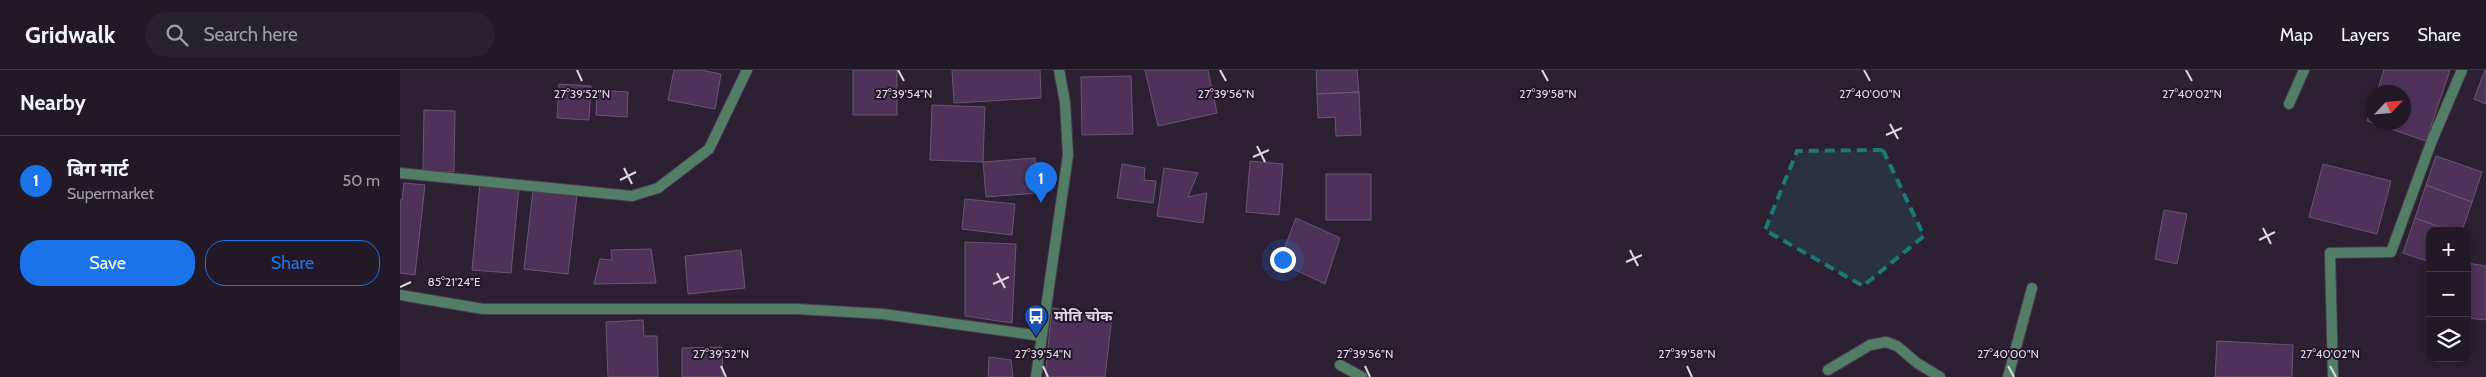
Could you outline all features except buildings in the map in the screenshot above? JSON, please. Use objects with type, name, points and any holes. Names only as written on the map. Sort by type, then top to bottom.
[{"type":"street","points":[[400,173],[632,196],[658,188],[708,149],[747,70]]},
{"type":"street","points":[[1036,377],[1068,155],[1065,102],[1059,70]]},
{"type":"street","points":[[2289,104],[2304,70]]},
{"type":"street","points":[[2333,377],[2330,253],[2391,252],[2431,143],[2462,70]]},
{"type":"street","points":[[2008,377],[2032,288]]},
{"type":"street","points":[[400,295],[483,309],[797,309],[883,314],[1041,336]]},
{"type":"street","points":[[1828,370],[1870,344],[1886,342],[1897,346],[1917,363],[1940,377]]},
{"type":"street","points":[[1340,365],[1362,377]]},
{"type":"highlighted area","points":[[1883,150],[1924,236],[1863,286],[1765,230],[1797,151]]},
{"type":"place","name":"बिग मार्ट","points":[[1041,203]]},
{"type":"place","name":"मोति चोक","points":[[1036,337]]}]
